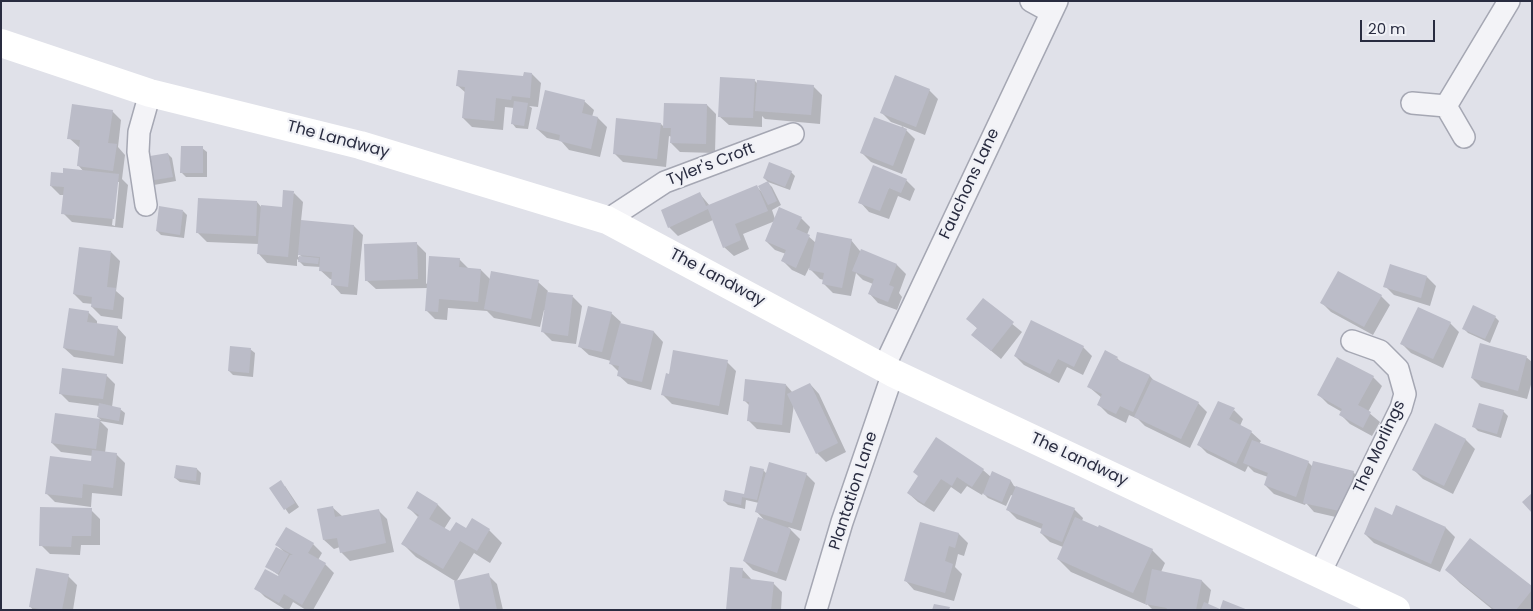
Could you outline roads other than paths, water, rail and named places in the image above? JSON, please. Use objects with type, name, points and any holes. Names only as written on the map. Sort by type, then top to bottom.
[{"type":"street","points":[[1031,1],[1054,7]]},
{"type":"street","points":[[1446,106],[1509,1]]},
{"type":"street","name":"Fauchons Lane","points":[[888,370],[1054,7]]},
{"type":"street","name":"The Landway","points":[[1,43],[150,93],[360,145],[607,220],[888,370],[1396,610]]},
{"type":"street","points":[[146,205],[138,152],[139,132],[150,93]]},
{"type":"street","points":[[1412,103],[1446,106]]},
{"type":"street","points":[[1446,106],[1464,137]]},
{"type":"street","name":"Tyler's Croft","points":[[607,220],[665,182],[794,134]]},
{"type":"street","name":"The Morlings","points":[[1320,573],[1401,408],[1405,394],[1398,369],[1380,351],[1352,341]]},
{"type":"street","name":"Plantation Lane","points":[[816,610],[888,370]]}]
